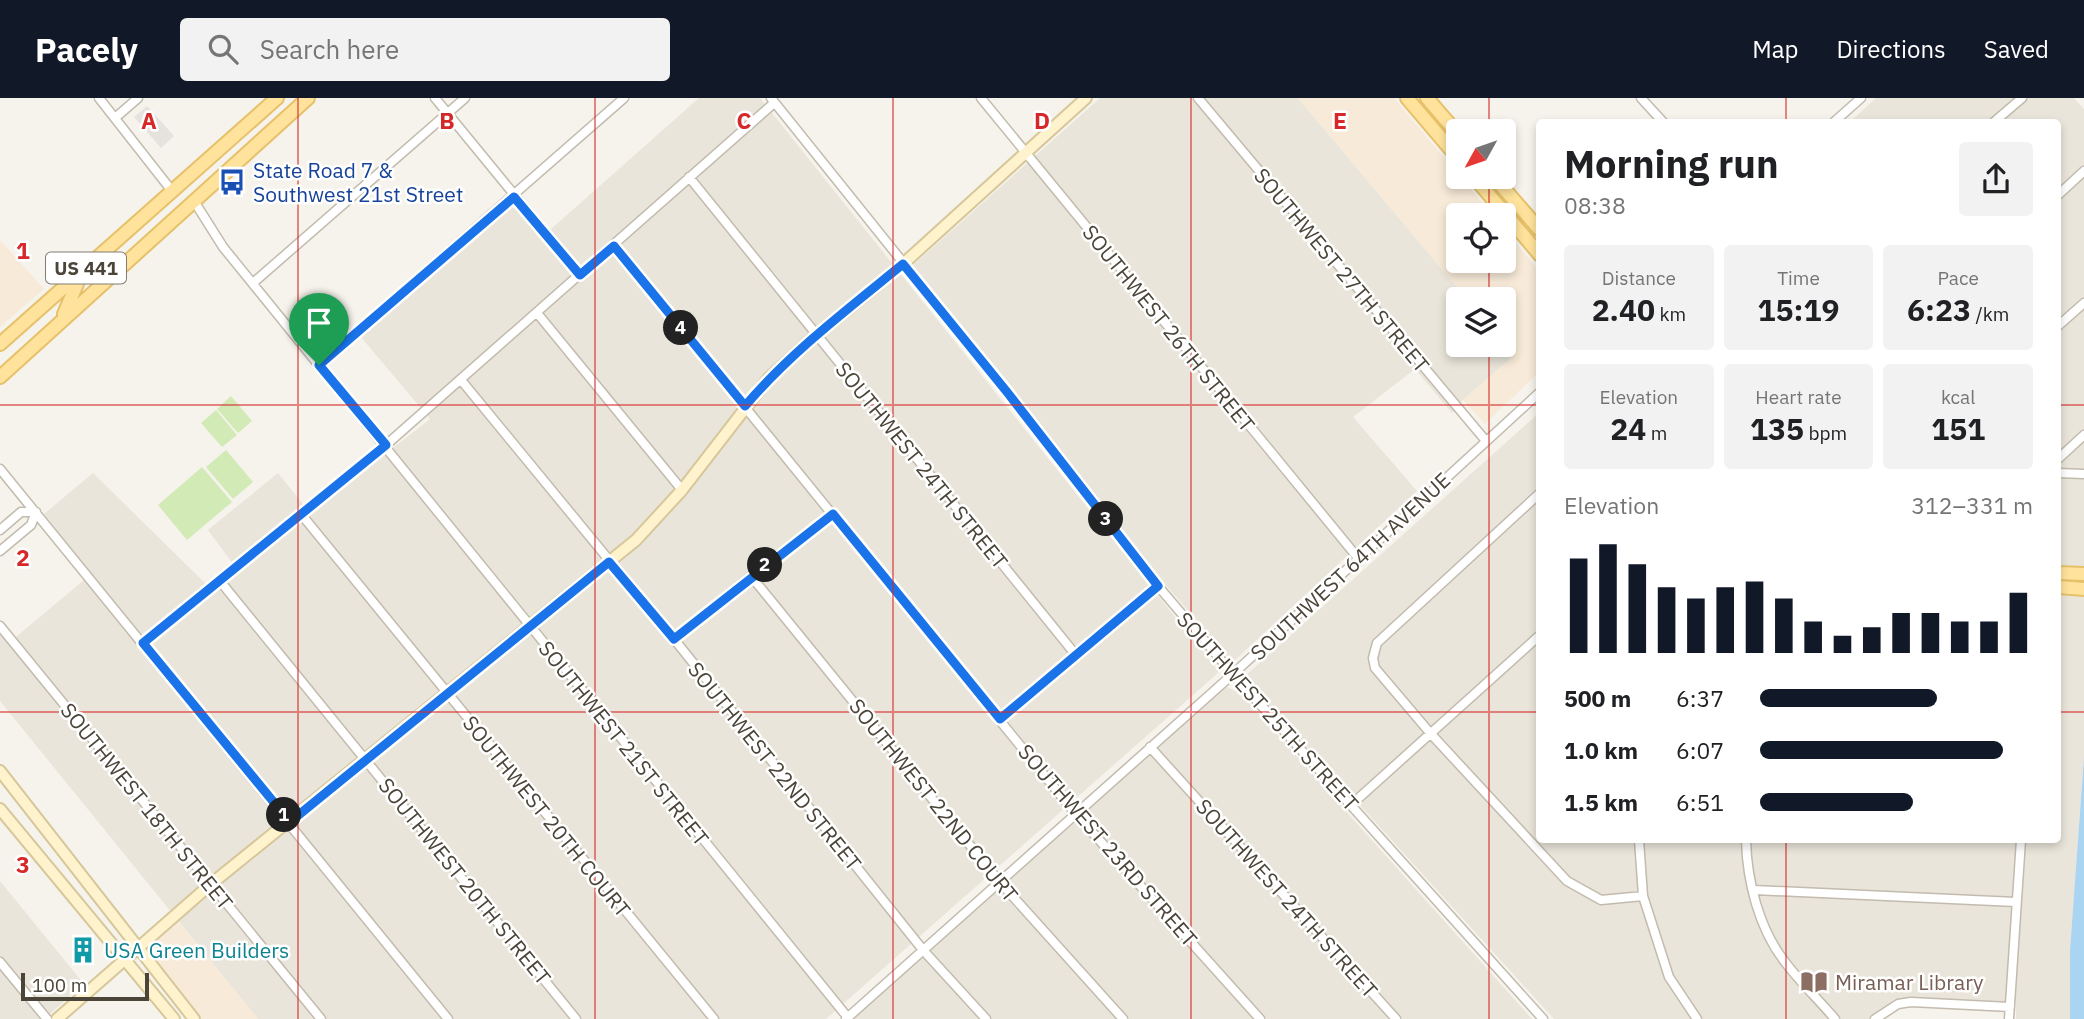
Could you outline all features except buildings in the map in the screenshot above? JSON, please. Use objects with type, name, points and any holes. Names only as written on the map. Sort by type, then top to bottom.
[{"type":"main road","name":"US 441","points":[[0,344],[277,98]]},
{"type":"main road","name":"US 441","points":[[0,377],[308,98]]},
{"type":"main road","points":[[1407,98],[1446,140]]},
{"type":"main road","points":[[1427,98],[1446,120]]},
{"type":"main road","points":[[194,201],[194,186],[201,165]]},
{"type":"main road","points":[[1484,189],[1536,250]]},
{"type":"main road","points":[[1504,189],[1536,225]]},
{"type":"main road","points":[[164,228],[173,207],[172,191]]},
{"type":"main road","points":[[61,321],[74,293],[77,276]]},
{"type":"main road","points":[[2061,573],[2084,574]]},
{"type":"main road","points":[[2061,587],[2084,589]]},
{"type":"street","points":[[99,98],[172,191]]},
{"type":"street","points":[[116,118],[138,98]]},
{"type":"street","points":[[435,98],[580,275]]},
{"type":"street","points":[[253,283],[465,98]]},
{"type":"street","points":[[319,365],[624,98]]},
{"type":"street","name":"SOUTHWEST 26TH STREET","points":[[981,98],[1358,558]]},
{"type":"street","points":[[57,1019],[211,884],[636,540],[682,490],[768,379],[816,335],[903,264],[1086,98]]},
{"type":"street","name":"SOUTHWEST 27TH STREET","points":[[1198,98],[1486,441]]},
{"type":"street","points":[[1642,98],[1660,119]]},
{"type":"street","points":[[1838,119],[1861,98]]},
{"type":"street","points":[[1998,119],[2022,98]]},
{"type":"street","points":[[143,643],[386,445],[614,246],[772,100]]},
{"type":"street","name":"SOUTHWEST 25TH STREET","points":[[772,100],[1007,392],[1158,586],[1233,674],[1543,1019]]},
{"type":"street","points":[[2061,192],[2084,171]]},
{"type":"street","name":"SOUTHWEST 24TH STREET","points":[[690,177],[1075,654]]},
{"type":"street","name":"SOUTHWEST 21ST STREET","points":[[194,201],[223,247],[386,445],[848,1019]]},
{"type":"street","name":"SOUTHWEST 23RD STREET","points":[[614,246],[1075,813],[1260,1019]]},
{"type":"street","points":[[2061,323],[2084,303]]},
{"type":"street","points":[[537,313],[682,490]]},
{"type":"street","name":"SOUTHWEST 22ND STREET","points":[[461,380],[674,639],[923,950],[986,1019]]},
{"type":"street","name":"SOUTHWEST 64TH AVENUE","points":[[848,1019],[1233,674],[1536,396]]},
{"type":"street","points":[[2061,456],[2084,435]]},
{"type":"street","points":[[0,469],[448,1019]]},
{"type":"street","points":[[2061,473],[2084,474]]},
{"type":"street","points":[[1536,497],[1377,643],[1373,658],[1375,668],[1431,734],[1567,881],[1601,900],[1643,896]]},
{"type":"street","points":[[0,530],[21,512],[36,512]]},
{"type":"street","points":[[0,551],[31,525],[36,512]]},
{"type":"street","name":"SOUTHWEST 20TH COURT","points":[[302,514],[714,1019]]},
{"type":"street","points":[[674,639],[833,514]]},
{"type":"street","name":"SOUTHWEST 22ND COURT","points":[[751,576],[999,881],[1123,1019]]},
{"type":"street","name":"SOUTHWEST 20TH STREET","points":[[220,581],[576,1019]]},
{"type":"street","points":[[1000,719],[1158,586]]},
{"type":"street","name":"SOUTHWEST 18TH STREET","points":[[0,626],[321,1019]]},
{"type":"street","points":[[1351,805],[1536,639]]},
{"type":"street","name":"SOUTHWEST 24TH STREET","points":[[1150,747],[1396,1019]]},
{"type":"street","points":[[0,771],[194,1019]]},
{"type":"street","points":[[0,782],[41,833],[54,842]]},
{"type":"street","points":[[0,809],[174,1019]]},
{"type":"street","points":[[1639,843],[1643,896],[1669,977],[1697,1019]]},
{"type":"street","points":[[1746,843],[1746,857],[1759,916],[1783,960],[1835,1019]]},
{"type":"street","points":[[2009,1019],[2021,843]]},
{"type":"street","points":[[1754,890],[2016,902]]},
{"type":"street","points":[[0,962],[47,1019]]},
{"type":"street","points":[[1875,1019],[1898,1004],[1911,1002],[2010,1007]]},
{"type":"shaded area","points":[[699,98],[760,98],[1219,672],[826,1019],[258,1019],[0,701],[0,633],[10,642],[91,574],[44,514],[93,473],[206,584],[233,564],[208,530],[278,473],[310,513],[430,419],[360,336],[513,205],[542,237]]},
{"type":"shaded area","points":[[1100,98],[1298,98],[1457,287],[1446,287],[1446,357],[1513,357],[1463,400],[1452,413],[1415,369],[1353,417],[1417,491],[1233,662],[1163,582],[912,266]]},
{"type":"shaded area","points":[[1298,98],[1394,98],[1446,160],[1446,189],[1470,189],[1483,203],[1446,203],[1446,273],[1516,273],[1516,243],[1536,267],[1536,375],[1485,424],[1463,400],[1512,357],[1516,357],[1516,287],[1457,287]]},
{"type":"shaded area","points":[[1876,98],[2074,98],[2084,109],[2084,567],[2061,565],[2061,119],[1853,119]]},
{"type":"shaded area","points":[[147,106],[174,136],[161,148],[134,117]]},
{"type":"shaded area","points":[[0,240],[44,289],[0,327]]},
{"type":"shaded area","points":[[1536,416],[1536,843],[2061,843],[2061,595],[2084,597],[2084,757],[2070,950],[2070,1019],[2016,1019],[2016,1002],[1895,999],[1871,1019],[1554,1019],[1244,677]]},
{"type":"shaded area","points":[[1224,686],[1240,693],[1532,1019],[852,1019]]},
{"type":"shaded area","points":[[0,881],[84,984],[44,1019],[0,1019]]},
{"type":"shaded area","points":[[178,921],[258,1019],[201,1019],[145,950]]},
{"type":"green space","points":[[231,396],[252,421],[238,433],[217,409]]},
{"type":"green space","points":[[216,410],[237,435],[222,447],[201,423]]},
{"type":"green space","points":[[226,450],[253,482],[233,499],[206,467]]},
{"type":"green space","points":[[202,467],[232,502],[187,540],[158,505]]},
{"type":"water","points":[[2084,757],[2084,1019],[2070,1019],[2070,950]]},
{"type":"place","name":"State Road 7 & Southwest 21st Street","points":[[232,182]]},
{"type":"place","name":"USA Green Builders","points":[[83,950]]},
{"type":"place","name":"Miramar Library","points":[[1814,982]]},
{"type":"route","points":[[514,197],[580,275],[614,246],[745,406],[768,379],[816,335],[903,264],[1158,586],[1000,719],[833,514],[674,639],[609,562],[290,822],[143,643],[386,445],[319,365],[514,197]]}]
